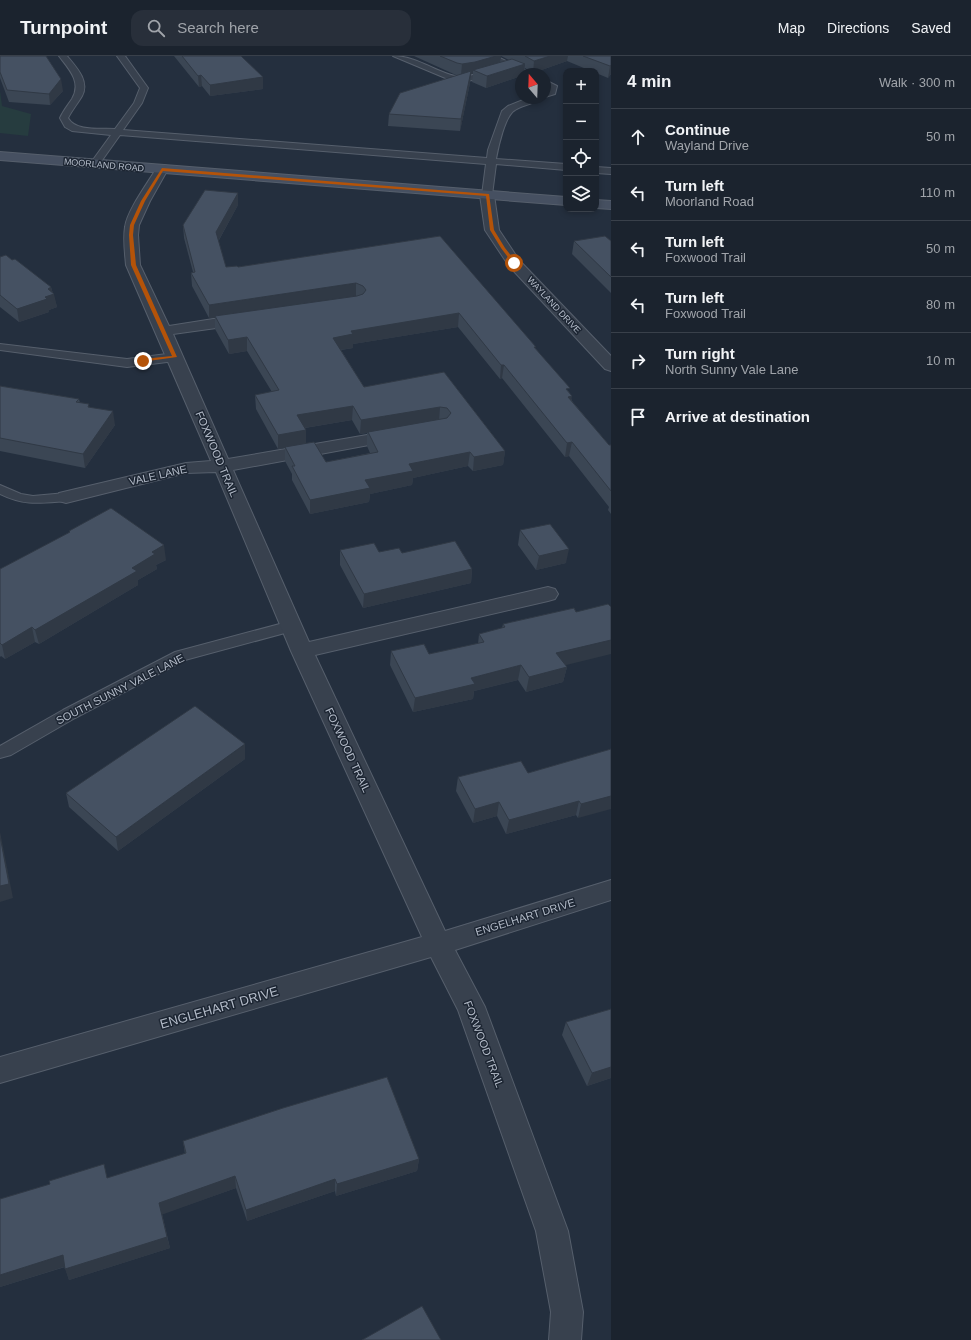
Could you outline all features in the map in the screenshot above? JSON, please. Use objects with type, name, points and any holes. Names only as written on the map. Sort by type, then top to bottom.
[{"type":"street","name":"MOORLAND ROAD","points":[[0,156],[563,201]]},
{"type":"street","name":"FOXWOOD TRAIL","points":[[162,169],[143,201],[132,225],[131,235],[133,265],[164,331],[302,651],[438,944],[472,1007],[552,1231],[567,1312],[565,1340]]},
{"type":"street","name":"WAYLAND DRIVE","points":[[487,195],[492,230],[503,248],[611,366]]},
{"type":"street","points":[[599,204],[611,205]]},
{"type":"street","points":[[164,331],[257,317]]},
{"type":"street","name":"VALE LANE","points":[[66,497],[186,468],[222,466],[408,433]]},
{"type":"street","points":[[302,651],[548,594]]},
{"type":"street","name":"ENGELHART DRIVE","points":[[438,944],[611,890]]},
{"type":"street","name":"ENGLEHART DRIVE","points":[[0,1070],[438,944]]},
{"type":"lane","points":[[63,56],[73,68],[80,84],[80,91],[68,108],[64,118],[68,125],[86,130],[119,131],[563,167]]},
{"type":"lane","points":[[95,164],[138,103],[144,88],[121,56]]},
{"type":"lane","points":[[397,56],[455,79],[473,78],[513,66]]},
{"type":"lane","points":[[490,56],[517,68]]},
{"type":"lane","points":[[487,195],[493,150],[505,113],[511,108],[521,104]]},
{"type":"lane","points":[[599,170],[611,171]]},
{"type":"lane","points":[[0,347],[127,363],[175,357]]},
{"type":"lane","points":[[0,489],[18,498],[33,500],[66,497]]},
{"type":"lane","name":"SOUTH SUNNY VALE LANE","points":[[0,752],[5,751],[69,714],[180,656],[291,626]]},
{"type":"green space","points":[[0,91],[2,106],[31,114],[28,136],[0,133]]},
{"type":"building","points":[[0,56],[46,56],[61,79],[49,94],[7,90],[0,72]]},
{"type":"building","points":[[182,56],[241,56],[263,77],[210,85],[201,75],[198,76]]},
{"type":"building","points":[[440,56],[496,56],[462,64]]},
{"type":"building","points":[[525,56],[550,56],[534,61]]},
{"type":"building","points":[[583,56],[611,56],[611,65],[610,66]]},
{"type":"building","points":[[512,59],[525,64],[487,76],[473,70]]},
{"type":"building","points":[[471,71],[461,119],[389,114],[400,93]]},
{"type":"building","points":[[205,190],[238,193],[216,232],[226,267],[238,267],[440,236],[570,388],[566,389],[572,396],[568,397],[609,445],[611,445],[611,491],[572,442],[567,443],[504,365],[501,365],[459,313],[351,331],[353,334],[333,338],[364,387],[444,372],[505,451],[474,457],[470,452],[409,464],[413,471],[365,480],[370,488],[310,500],[292,466],[295,466],[285,447],[314,442],[326,462],[378,452],[368,432],[447,418],[451,413],[447,408],[440,407],[361,420],[353,406],[297,415],[306,430],[278,435],[255,395],[279,390],[247,337],[228,340],[215,316],[357,296],[363,294],[366,290],[363,286],[356,283],[209,305],[191,273],[195,272],[183,225]]},
{"type":"building","points":[[605,236],[611,241],[611,277],[574,241]]},
{"type":"building","points":[[6,255],[12,260],[15,259],[51,287],[48,289],[54,294],[45,297],[47,299],[17,309],[0,295],[0,257]]},
{"type":"building","points":[[0,386],[79,399],[76,402],[89,404],[88,407],[113,411],[83,454],[0,438]]},
{"type":"building","points":[[111,508],[164,545],[152,552],[155,554],[132,568],[137,571],[35,630],[32,627],[2,645],[0,643],[0,569],[70,532],[69,531]]},
{"type":"building","points":[[550,524],[569,549],[539,556],[520,530]]},
{"type":"building","points":[[455,541],[472,569],[364,594],[340,550],[374,543],[379,552],[399,548],[402,553]]},
{"type":"building","points":[[608,604],[611,607],[611,640],[556,653],[567,667],[529,677],[521,665],[471,678],[475,684],[415,698],[391,651],[424,644],[429,654],[484,642],[479,634],[505,627],[503,624],[574,608],[576,612]]},
{"type":"building","points":[[195,706],[245,744],[116,837],[66,793]]},
{"type":"building","points":[[611,749],[611,796],[581,804],[579,801],[509,820],[499,802],[475,809],[458,777],[521,761],[528,773]]},
{"type":"building","points":[[0,836],[9,884],[0,886]]},
{"type":"building","points":[[611,1009],[611,1067],[592,1073],[566,1022]]},
{"type":"building","points":[[387,1077],[419,1159],[337,1184],[335,1179],[246,1210],[235,1176],[159,1203],[167,1237],[65,1269],[63,1255],[0,1275],[0,1199],[50,1184],[49,1181],[104,1164],[107,1178],[186,1153],[183,1141],[283,1108]]},
{"type":"building","points":[[422,1306],[441,1340],[362,1340]]},
{"type":"route","points":[[143,361],[175,357],[133,265],[131,235],[132,225],[143,201],[162,169],[487,195],[492,230],[514,263]]}]
